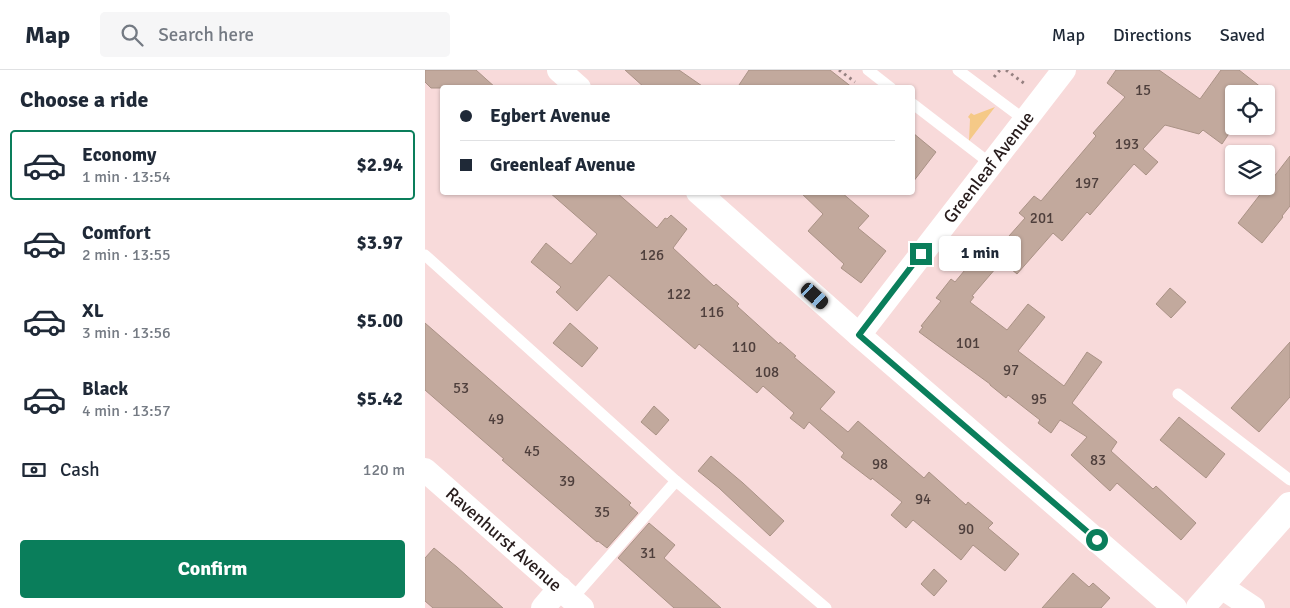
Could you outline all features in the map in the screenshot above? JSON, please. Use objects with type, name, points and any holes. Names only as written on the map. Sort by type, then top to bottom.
[{"type":"street","points":[[559,70],[576,85]]},
{"type":"street","name":"Greenleaf Avenue","points":[[859,335],[1064,70]]},
{"type":"street","points":[[701,195],[859,335],[1175,608]]},
{"type":"street","name":"Ravenhurst Avenue","points":[[425,470],[572,598]]},
{"type":"street","points":[[1201,608],[1290,506]]},
{"type":"street","points":[[1220,586],[1253,608]]},
{"type":"street","points":[[543,608],[572,598]]},
{"type":"lane","points":[[868,70],[887,85]]},
{"type":"lane","points":[[958,70],[1025,120]]},
{"type":"lane","points":[[915,106],[991,164]]},
{"type":"lane","points":[[425,255],[676,481],[825,608]]},
{"type":"lane","points":[[1178,394],[1290,480]]},
{"type":"lane","points":[[572,598],[676,481]]},
{"type":"path","points":[[839,70],[858,85]]},
{"type":"path","points":[[1006,70],[1025,85]]},
{"type":"shaded area","points":[[995,107],[969,141],[970,119],[968,117],[971,113],[974,115]]},
{"type":"building","points":[[425,70],[476,70],[493,85],[440,85],[440,88],[431,88],[425,82]]},
{"type":"building","points":[[625,70],[679,70],[701,85],[642,85]]},
{"type":"building","points":[[749,70],[830,70],[849,85],[739,85]]},
{"type":"building","points":[[1116,70],[1159,70],[1200,99],[1221,70],[1239,70],[1258,85],[1225,85],[1225,135],[1228,135],[1222,144],[1203,130],[1199,134],[1165,125],[1143,149],[1158,162],[1146,175],[1134,164],[1090,215],[1087,212],[1062,241],[1053,233],[1017,274],[993,254],[1025,218],[1019,213],[1034,196],[1041,201],[1096,136],[1093,133],[1125,97],[1107,83]]},
{"type":"building","points":[[915,135],[936,152],[915,179]]},
{"type":"building","points":[[1290,156],[1290,206],[1262,243],[1238,223],[1260,195],[1275,195],[1275,175]]},
{"type":"building","points":[[552,195],[619,195],[657,228],[665,218],[667,219],[671,215],[687,229],[673,248],[714,286],[716,284],[739,304],[737,306],[835,392],[820,409],[848,432],[858,421],[924,478],[929,472],[966,505],[968,502],[993,523],[988,528],[1019,554],[1005,571],[973,545],[961,560],[913,520],[906,528],[891,515],[902,502],[872,478],[871,480],[841,457],[844,453],[809,422],[804,429],[790,418],[794,413],[763,386],[757,393],[699,344],[695,349],[609,275],[577,311],[556,292],[561,287],[531,262],[546,243],[571,264],[597,234]]},
{"type":"building","points":[[803,195],[844,195],[869,216],[858,228],[886,251],[861,283],[841,268],[844,264],[808,231],[823,214]]},
{"type":"building","points":[[979,253],[996,268],[972,296],[974,297],[970,302],[1007,330],[1028,304],[1045,317],[1018,351],[1064,386],[1087,352],[1102,362],[1072,403],[1117,442],[1111,451],[1153,489],[1156,486],[1196,523],[1181,540],[1117,483],[1110,491],[1071,455],[1087,437],[1060,420],[1051,433],[1038,423],[1040,420],[1008,395],[1006,398],[919,332],[923,327],[921,326],[941,301],[936,298],[951,279],[955,282]]},
{"type":"building","points":[[1170,288],[1186,302],[1171,318],[1156,304]]},
{"type":"building","points":[[425,323],[631,503],[629,505],[638,513],[607,548],[597,542],[502,460],[504,459],[425,390]]},
{"type":"building","points":[[570,323],[598,348],[582,367],[553,343]]},
{"type":"building","points":[[1290,342],[1290,397],[1259,432],[1231,408]]},
{"type":"building","points":[[654,406],[669,420],[656,435],[641,422]]},
{"type":"building","points":[[1179,417],[1225,454],[1206,478],[1160,440]]},
{"type":"building","points":[[711,456],[784,521],[770,536],[698,471]]},
{"type":"building","points":[[649,523],[675,545],[664,558],[721,608],[674,608],[618,558]]},
{"type":"building","points":[[434,548],[503,608],[433,608],[425,601],[425,558]]},
{"type":"building","points":[[934,569],[947,581],[934,596],[921,584]]},
{"type":"building","points":[[1073,573],[1089,587],[1093,583],[1110,598],[1101,608],[1042,608]]},
{"type":"route","points":[[921,254],[859,335],[1097,540]]}]
